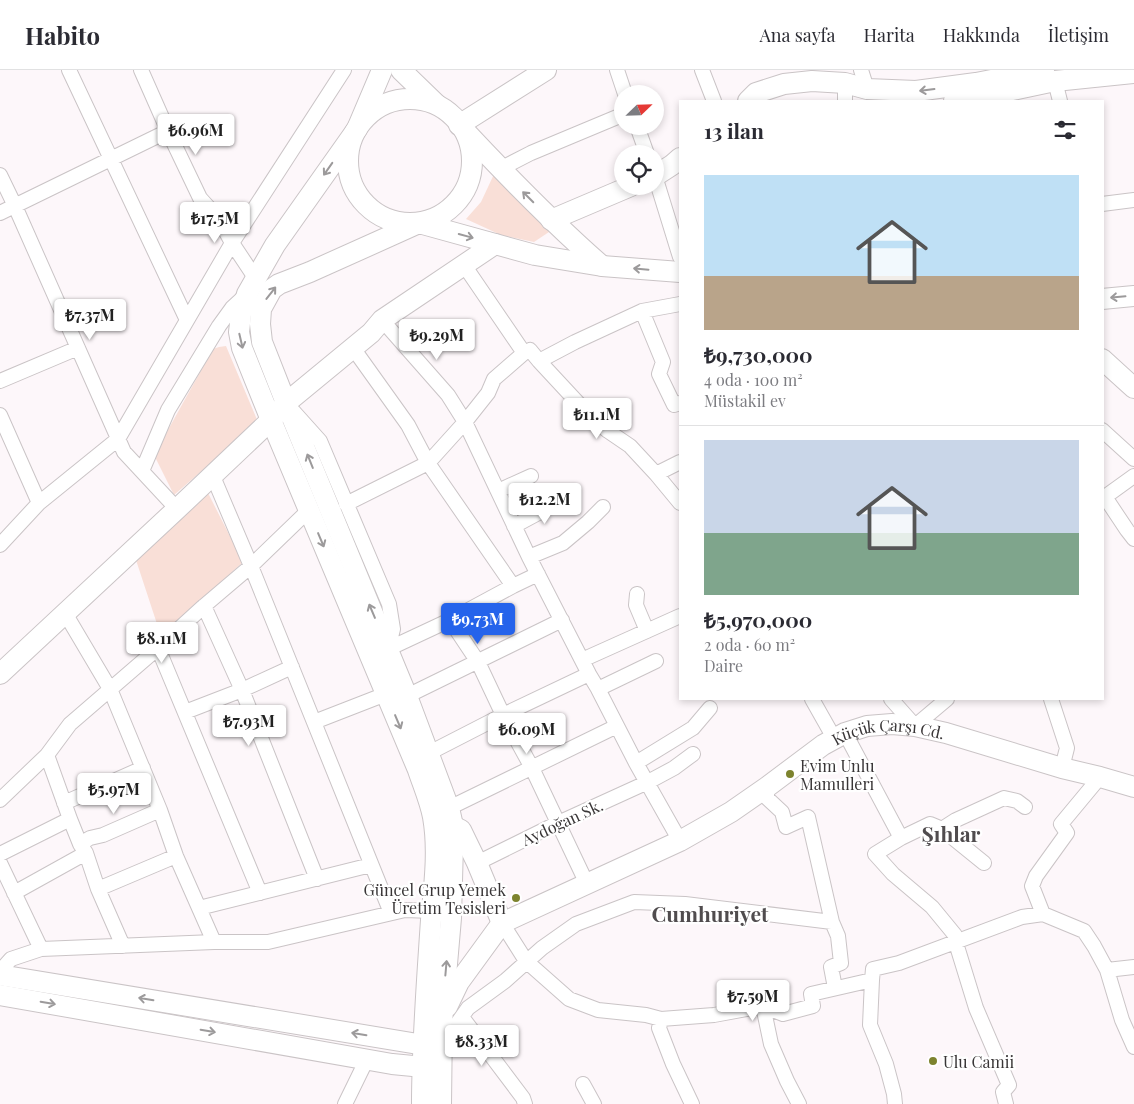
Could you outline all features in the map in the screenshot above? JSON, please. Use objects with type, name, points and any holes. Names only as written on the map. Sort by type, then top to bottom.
[{"type":"main road","points":[[382,70],[349,148],[348,168],[353,187],[364,204],[380,216],[399,223],[419,223],[535,255],[602,266],[679,272]]},
{"type":"main road","points":[[401,70],[438,106],[452,116],[500,169],[551,220],[602,266]]},
{"type":"main road","points":[[461,127],[544,70]]},
{"type":"main road","points":[[754,98],[783,77],[812,81],[845,92],[867,89],[967,91],[1050,76],[1134,73]]},
{"type":"main road","points":[[867,89],[882,100]]},
{"type":"main road","points":[[422,1097],[431,1068],[433,1045],[432,911],[436,837],[433,816],[418,770],[271,420],[242,348],[239,332],[251,281],[356,129],[370,113],[385,104],[403,99],[421,100],[438,106]]},
{"type":"main road","points":[[433,1019],[451,918],[453,844],[451,817],[407,696],[262,342],[260,324],[261,309],[272,289],[279,284],[419,223],[438,217],[454,205],[466,188],[472,169],[471,149],[461,127]]},
{"type":"main road","points":[[664,170],[679,159]]},
{"type":"main road","points":[[551,220],[614,193]]},
{"type":"main road","points":[[0,674],[271,420],[286,402],[371,333],[382,320],[495,244]]},
{"type":"main road","points":[[1104,298],[1134,296]]},
{"type":"main road","points":[[1104,360],[1134,388]]},
{"type":"main road","name":"Küçük Çarşı Cd.","points":[[502,923],[680,841],[731,812],[822,745],[840,735],[867,726],[892,724],[915,726],[946,733],[1062,768],[1134,787]]},
{"type":"main road","points":[[389,1039],[413,1026],[433,1019],[450,999],[502,923],[461,830],[451,817]]},
{"type":"main road","points":[[0,975],[433,1045]]},
{"type":"main road","points":[[0,995],[392,1064],[431,1068]]},
{"type":"main road","points":[[392,1064],[408,1076],[422,1097]]},
{"type":"main road","points":[[431,1068],[441,1104]]},
{"type":"street","points":[[69,70],[187,320]]},
{"type":"street","points":[[141,70],[200,198],[219,219],[251,281],[219,326],[168,410],[142,471]]},
{"type":"street","points":[[0,545],[39,503],[118,439],[187,320],[344,70]]},
{"type":"street","points":[[617,70],[623,85]]},
{"type":"street","points":[[702,70],[714,100]]},
{"type":"street","points":[[861,70],[867,89]]},
{"type":"street","points":[[1050,76],[1060,100]]},
{"type":"street","points":[[500,169],[530,154],[614,118]]},
{"type":"street","points":[[0,213],[168,131]]},
{"type":"street","points":[[0,175],[124,452],[177,509]]},
{"type":"street","points":[[661,195],[679,254]]},
{"type":"street","points":[[1104,204],[1134,200]]},
{"type":"street","points":[[464,265],[524,353]]},
{"type":"street","points":[[539,361],[642,311],[679,304]]},
{"type":"street","points":[[642,311],[663,362],[659,374],[674,406],[679,404]]},
{"type":"street","points":[[382,320],[448,395],[465,422],[529,557],[589,674],[680,841]]},
{"type":"street","points":[[0,381],[78,348]]},
{"type":"street","points":[[353,348],[408,425],[428,463],[513,586]]},
{"type":"street","points":[[346,504],[428,463],[488,393],[494,379],[530,350],[591,416],[608,431],[630,446],[679,502]]},
{"type":"street","points":[[286,402],[320,441],[389,604],[393,629],[388,649]]},
{"type":"street","points":[[0,415],[39,503]]},
{"type":"street","points":[[1104,432],[1134,459]]},
{"type":"street","points":[[656,474],[679,462]]},
{"type":"street","points":[[212,474],[391,913]]},
{"type":"street","points":[[498,491],[531,476]]},
{"type":"street","points":[[1134,476],[1104,498],[1134,539]]},
{"type":"street","points":[[514,526],[565,500]]},
{"type":"street","points":[[529,557],[563,543],[604,507]]},
{"type":"street","points":[[0,800],[47,755],[70,724],[251,566],[308,510]]},
{"type":"street","points":[[388,649],[450,620],[538,574]]},
{"type":"street","points":[[638,594],[636,605],[647,631]]},
{"type":"street","points":[[204,606],[242,690],[317,879]]},
{"type":"street","points":[[65,614],[110,689],[160,810],[176,856],[214,942]]},
{"type":"street","points":[[582,660],[679,616]]},
{"type":"street","points":[[450,620],[478,662],[503,715],[532,768],[587,884]]},
{"type":"street","points":[[407,696],[562,620]]},
{"type":"street","points":[[158,648],[260,893]]},
{"type":"street","points":[[598,689],[656,661]]},
{"type":"street","points":[[185,712],[242,690],[292,667]]},
{"type":"street","points":[[429,753],[589,674]]},
{"type":"street","points":[[314,722],[386,694]]},
{"type":"street","points":[[813,700],[840,735],[901,838]]},
{"type":"street","points":[[891,700],[915,726],[946,700]]},
{"type":"street","points":[[1051,700],[1067,748],[1062,768]]},
{"type":"street","points":[[636,763],[693,728],[710,708]]},
{"type":"street","points":[[451,817],[532,768],[618,726]]},
{"type":"street","name":"Aydoğan Sk.","points":[[476,863],[648,782],[674,768],[693,754]]},
{"type":"street","points":[[47,755],[70,819],[123,946]]},
{"type":"street","points":[[64,803],[143,768]]},
{"type":"street","points":[[1043,914],[1032,886],[1036,876],[1067,833],[1061,824],[1100,777]]},
{"type":"street","points":[[767,787],[767,798],[782,812],[786,827],[808,817],[832,922],[838,936],[841,963],[830,967],[834,988]]},
{"type":"street","points":[[942,829],[956,820],[1004,798],[1017,801],[1025,807]]},
{"type":"street","points":[[14,893],[83,848],[90,838],[103,835],[160,810]]},
{"type":"street","points":[[0,854],[70,819]]},
{"type":"street","points":[[984,863],[942,829],[930,824],[901,838],[875,854],[893,874],[932,907],[955,935],[976,1008],[1009,1085],[1003,1092],[1006,1104]]},
{"type":"street","points":[[98,889],[176,856]]},
{"type":"street","points":[[0,863],[41,949]]},
{"type":"street","points":[[199,908],[371,865]]},
{"type":"street","points":[[433,1045],[462,1017],[468,1008],[505,981],[542,948],[576,924],[634,902],[684,904],[832,922]]},
{"type":"street","points":[[0,971],[11,959],[41,949],[214,942],[268,942],[405,910],[432,911]]},
{"type":"street","points":[[895,1104],[886,1064],[870,1025],[873,968],[899,963],[1022,917],[1043,914],[1084,932],[1094,946],[1106,970],[1122,1020],[1134,1047]]},
{"type":"street","points":[[502,923],[526,962],[569,999],[598,1010],[646,1015],[662,1019],[714,1015],[762,1006],[783,1014],[813,1006],[811,994],[872,980]]},
{"type":"street","points":[[1106,970],[1134,967]]},
{"type":"street","points":[[762,1006],[771,1044],[799,1104]]},
{"type":"street","points":[[462,1017],[523,1098],[525,1104]]},
{"type":"street","points":[[662,1019],[658,1028],[692,1104]]},
{"type":"street","points":[[345,1104],[367,1059]]},
{"type":"street","points":[[583,1084],[594,1104]]},
{"type":"shaded area","points":[[495,172],[550,227],[549,232],[534,242],[501,235],[466,219],[481,202]]},
{"type":"shaded area","points":[[226,346],[258,422],[174,495],[154,455],[213,349]]},
{"type":"shaded area","points":[[207,491],[243,562],[169,630],[163,629],[157,624],[135,557]]},
{"type":"place","name":"Evim Unlu Mamulleri","points":[[790,774]]},
{"type":"place","name":"Güncel Grup Yemek Üretim Tesisleri","points":[[516,898]]},
{"type":"place","name":"Ulu Camii","points":[[933,1061]]},
{"type":"district","name":"Şıhlar","points":[[951,833]]},
{"type":"district","name":"Cumhuriyet","points":[[710,913]]}]
